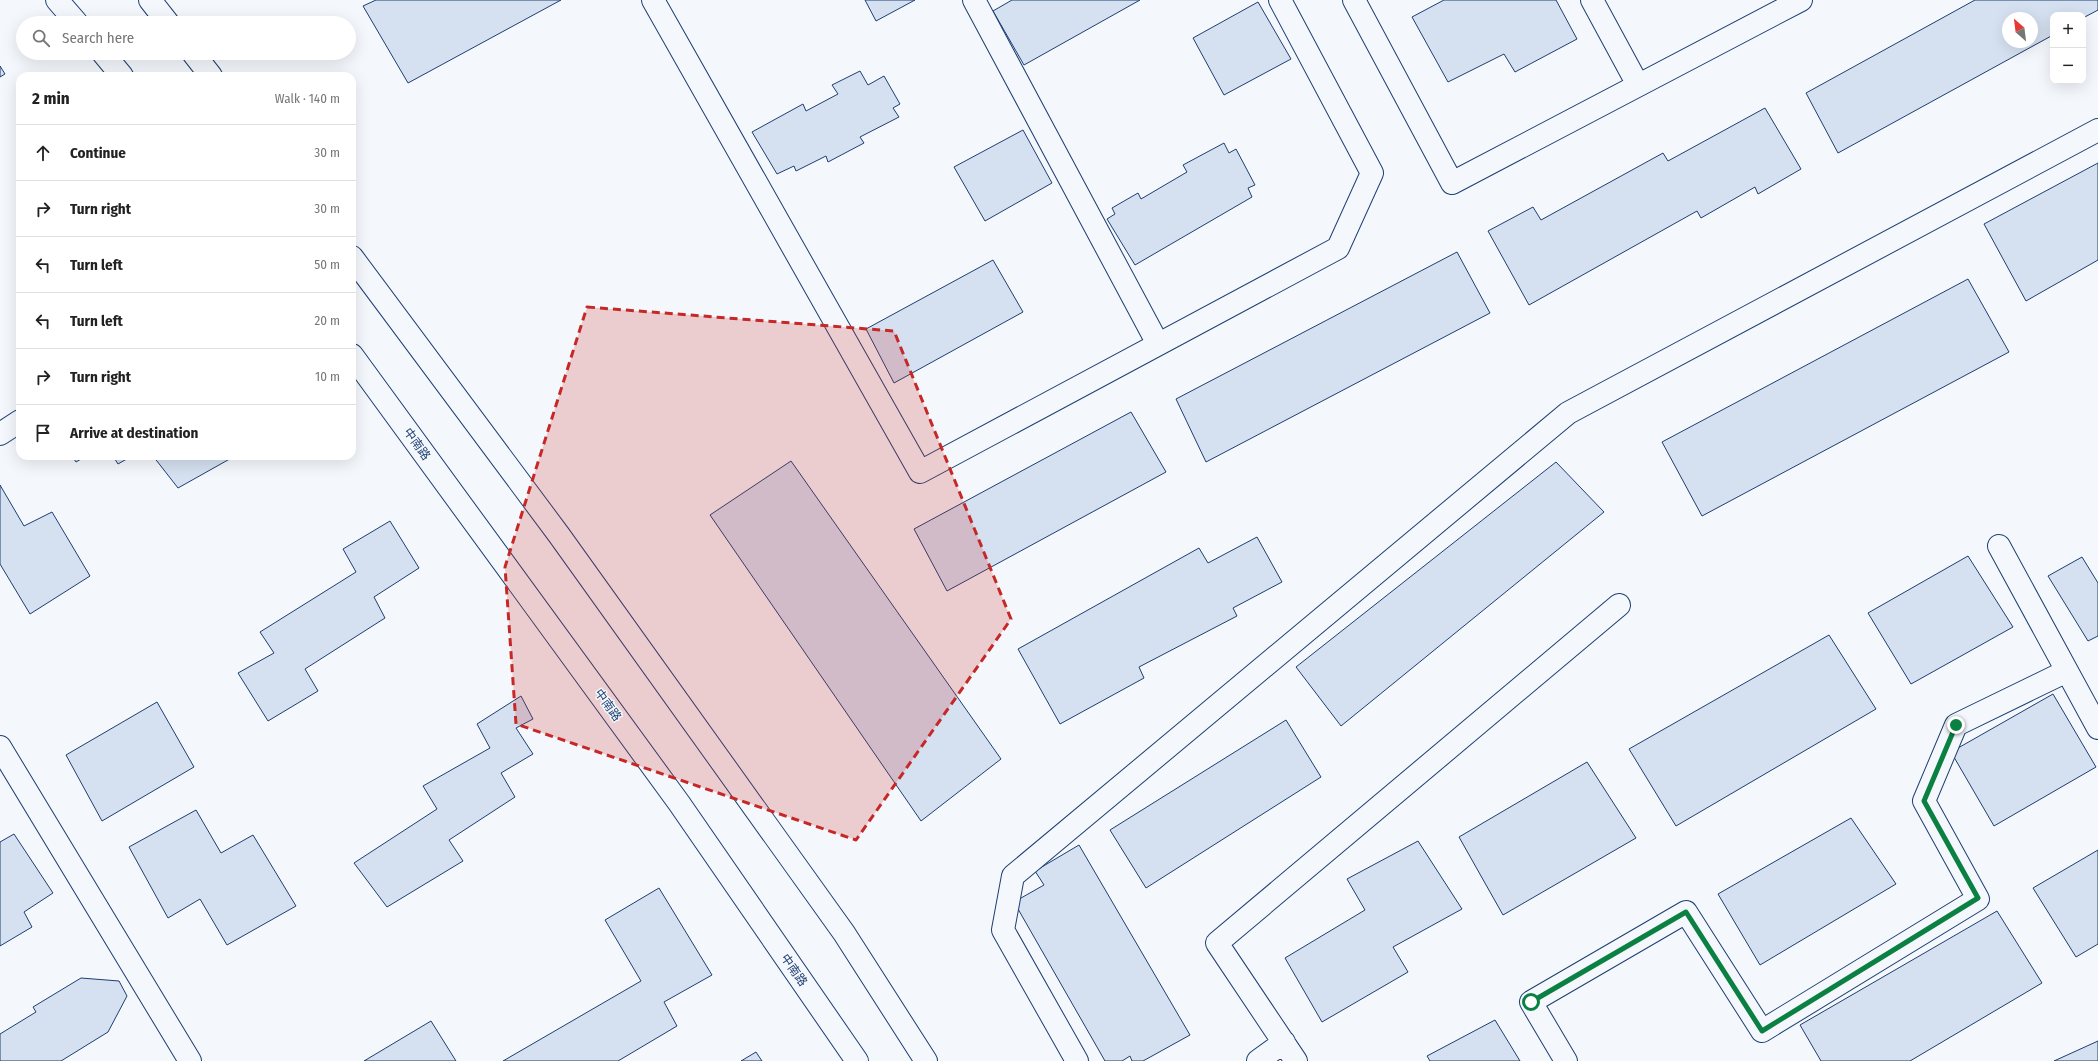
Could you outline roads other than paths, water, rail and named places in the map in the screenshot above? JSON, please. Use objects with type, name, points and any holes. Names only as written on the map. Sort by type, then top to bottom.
[{"type":"street","points":[[57,0],[71,16]]},
{"type":"street","points":[[150,0],[163,16]]},
{"type":"street","points":[[653,0],[920,472],[1338,248],[1372,173],[1280,0]]},
{"type":"street","points":[[974,0],[1158,344]]},
{"type":"street","points":[[1354,0],[1452,183],[1801,0]]},
{"type":"street","points":[[1592,0],[1638,86]]},
{"type":"street","points":[[108,60],[119,72]]},
{"type":"street","points":[[198,60],[208,72]]},
{"type":"street","points":[[1077,1061],[1003,930],[1013,876],[1568,413],[2098,130]]},
{"type":"street","points":[[356,262],[559,534],[844,933],[926,1061]]},
{"type":"street","name":"中南路","points":[[356,360],[679,804],[856,1061]]},
{"type":"street","points":[[0,434],[16,424]]},
{"type":"street","points":[[1999,546],[2098,728]]},
{"type":"street","points":[[1296,1061],[1217,942],[1619,605]]},
{"type":"street","points":[[1566,1061],[1531,1002],[1686,912],[1762,1031],[1978,898],[1924,801],[1956,725],[2067,671]]},
{"type":"street","points":[[0,747],[190,1061]]},
{"type":"street","points":[[1258,1061],[1284,1042]]}]
